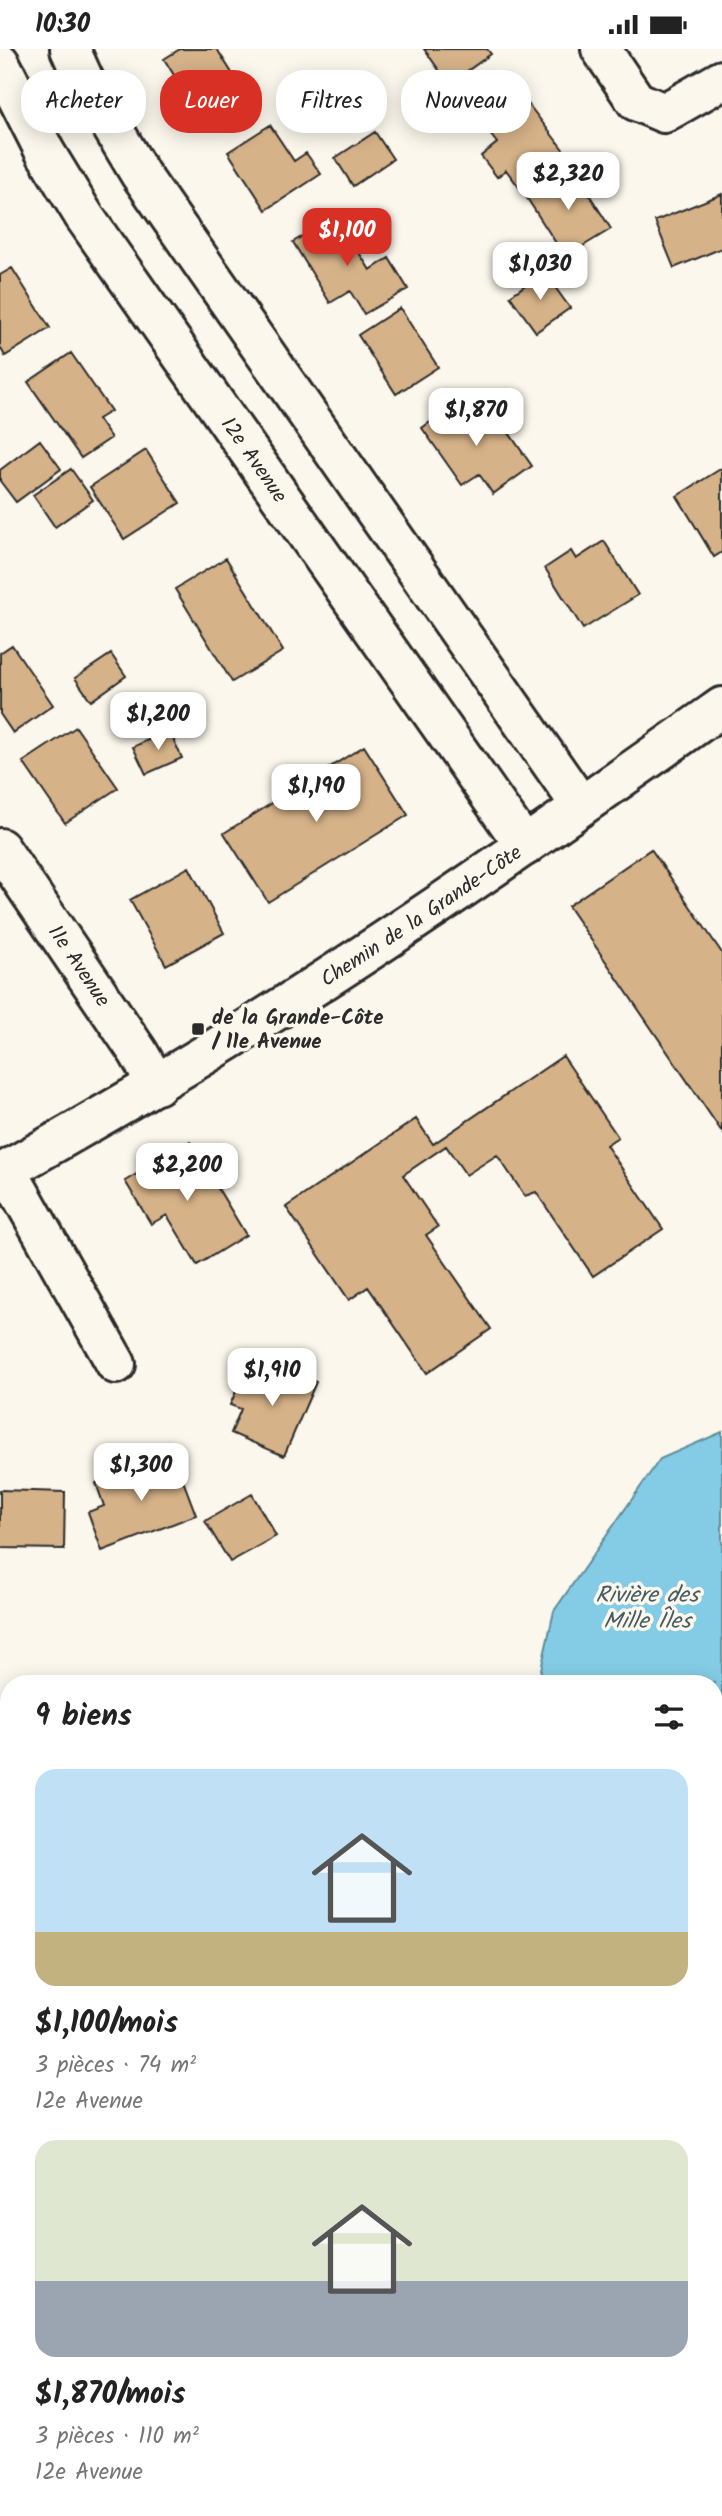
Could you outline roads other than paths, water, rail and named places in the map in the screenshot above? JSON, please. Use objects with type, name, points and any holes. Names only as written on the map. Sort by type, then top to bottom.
[{"type":"street","points":[[70,49],[84,80],[140,174],[582,806]]},
{"type":"street","points":[[601,49],[636,101],[664,113],[722,80]]},
{"type":"street","name":"12e Avenue","points":[[0,63],[45,152],[84,216],[524,846]]},
{"type":"street","name":"Chemin de la Grande-Côte","points":[[4,1172],[157,1085],[362,956],[722,707]]},
{"type":"street","name":"11e Avenue","points":[[0,848],[138,1052],[157,1085]]},
{"type":"street","points":[[4,1172],[116,1364]]},
{"type":"water","name":"Rivière des Mille Îles","points":[[722,1432],[722,1675],[540,1675],[554,1611],[660,1459]]},
{"type":"place","name":"de la Grande-Côte / 11e Avenue","points":[[198,1029]]}]
